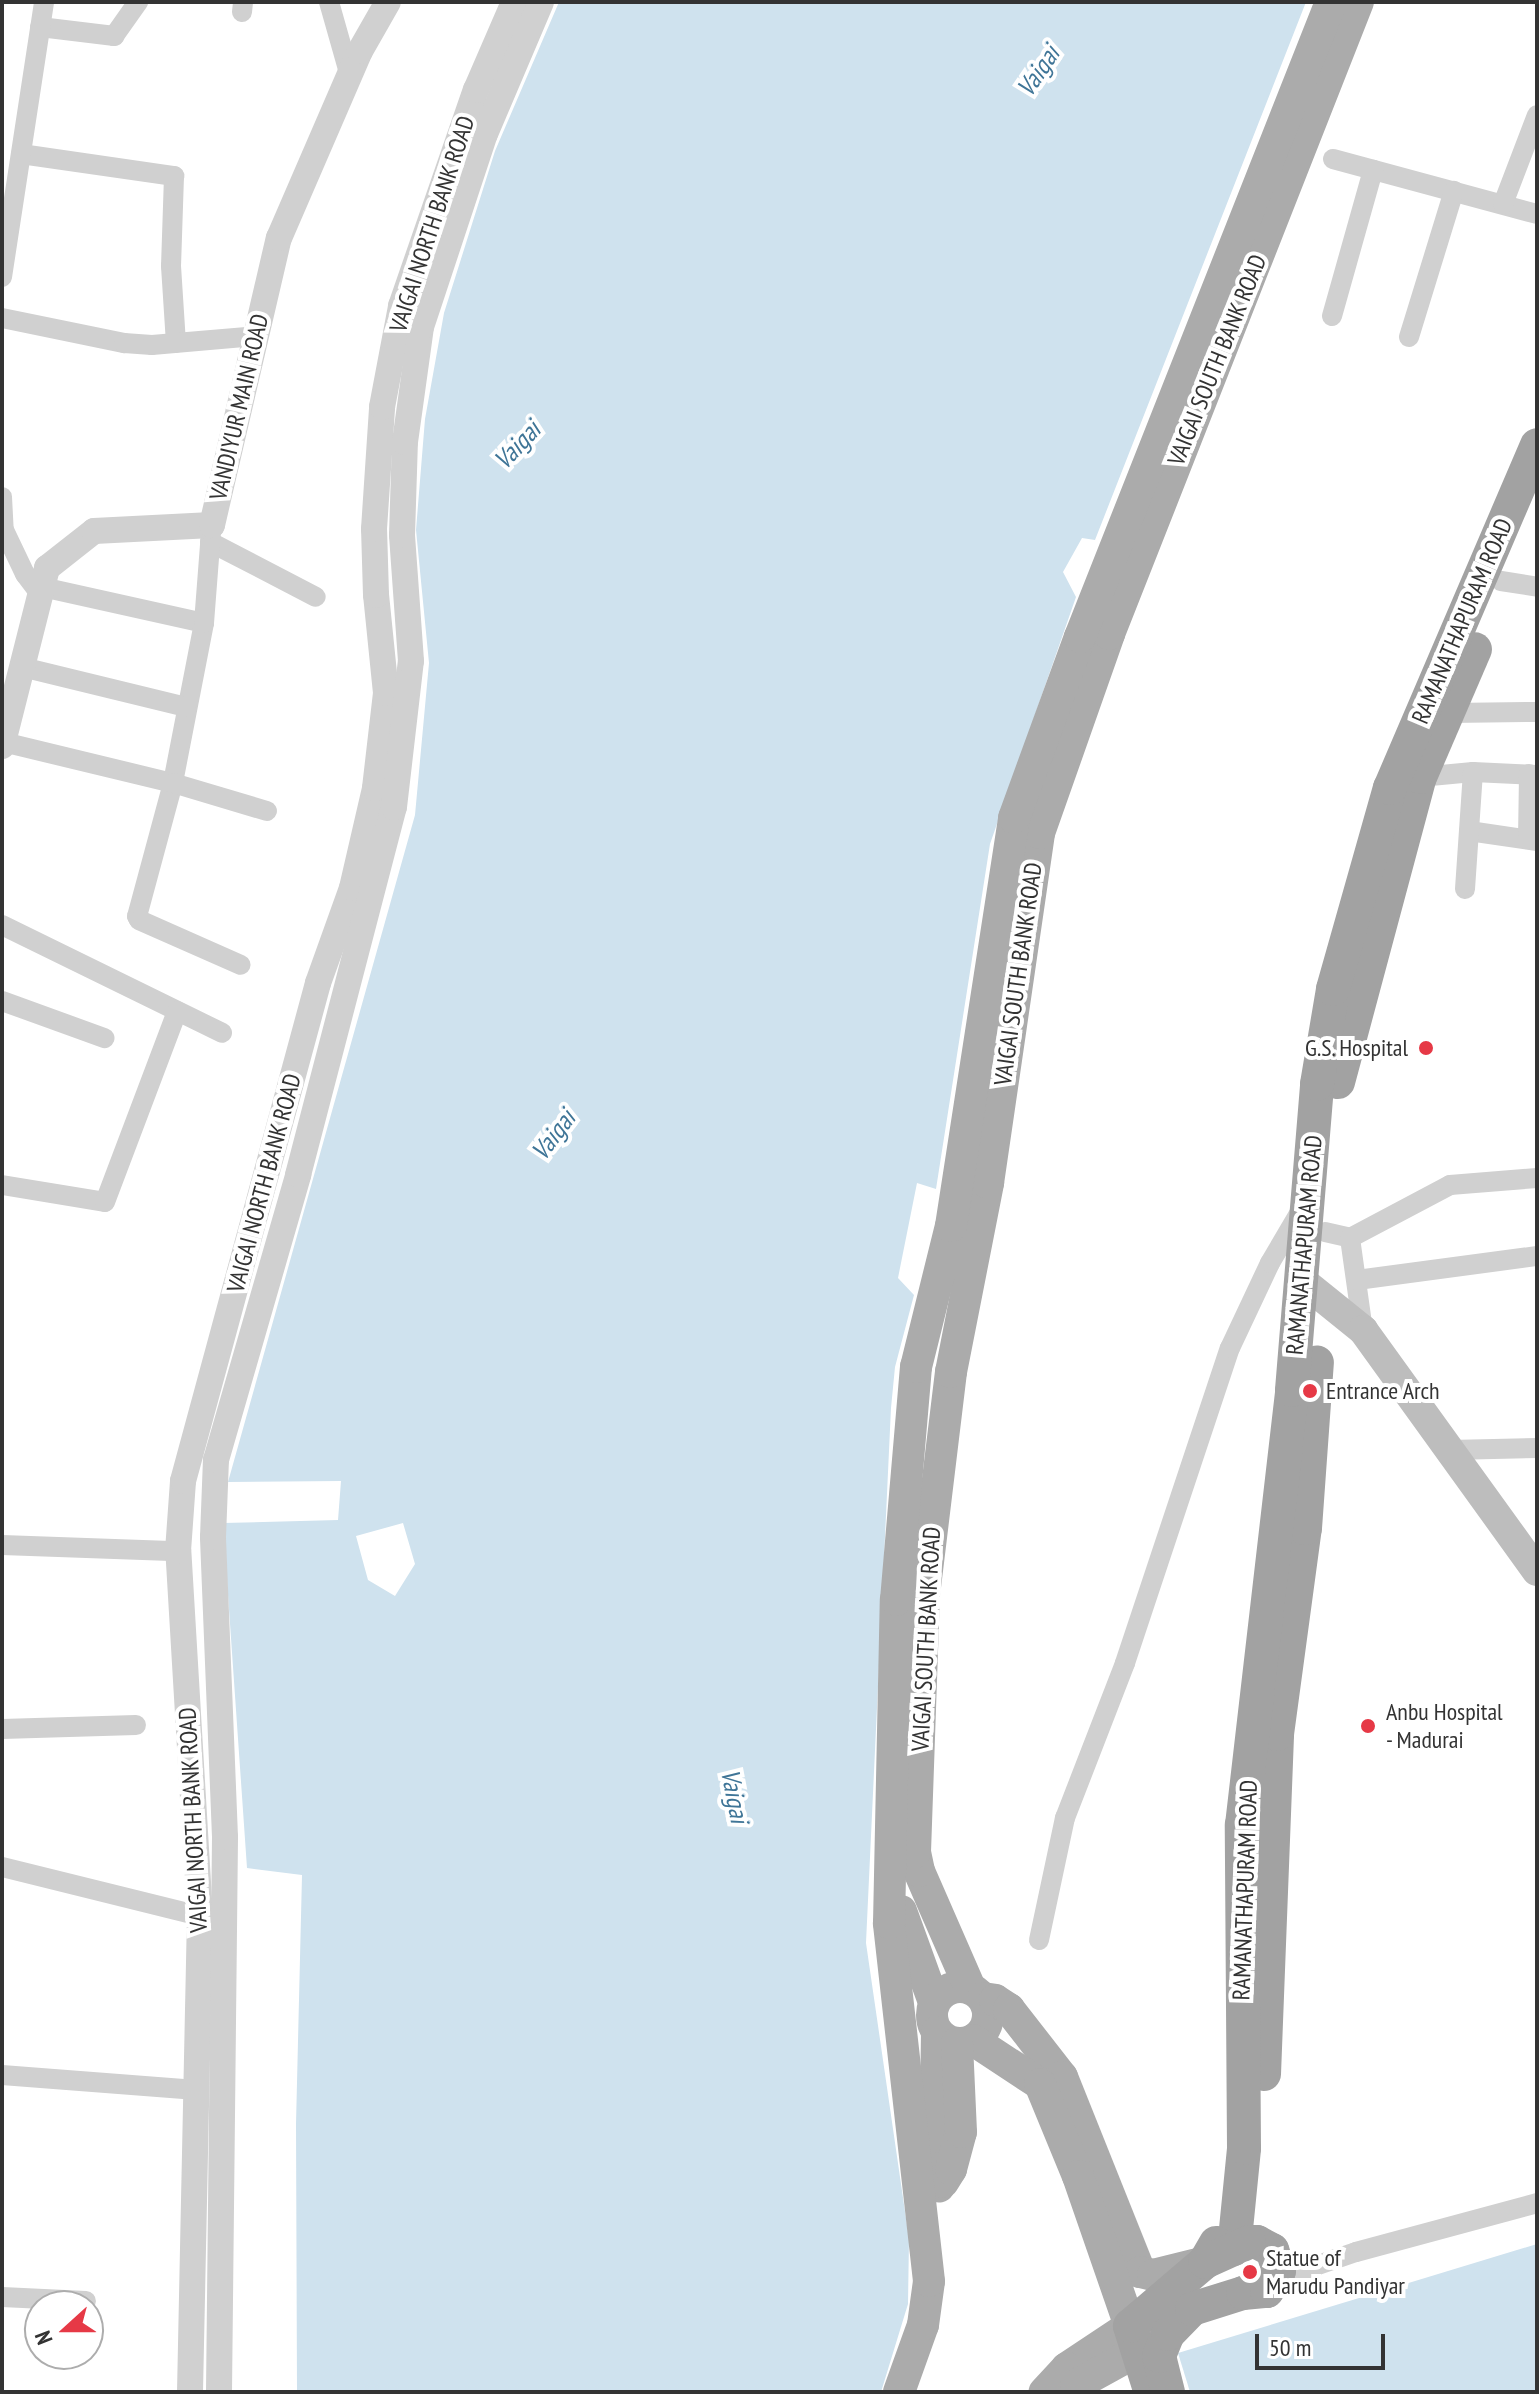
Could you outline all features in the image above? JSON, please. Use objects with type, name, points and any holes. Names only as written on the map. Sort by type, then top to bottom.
[{"type":"highway","name":"RAMANATHAPURAM ROAD","points":[[1232,2251],[1277,1734],[1305,1528],[1317,1084],[1333,989],[1390,788],[1537,445]]},
{"type":"highway","name":"RAMANATHAPURAM ROAD","points":[[1232,2251],[1244,2148],[1242,1825],[1311,1287],[1338,1235],[1316,1185],[1338,1079],[1420,777],[1450,713],[1501,581],[1537,506]]},
{"type":"highway","points":[[1146,2337],[1192,2309],[1243,2293],[1267,2291],[1277,2279],[1276,2256],[1232,2251],[1146,2337],[1150,2392]]},
{"type":"highway","points":[[1146,2337],[1159,2356],[1168,2392]]},
{"type":"main road","name":"VAIGAI SOUTH BANK ROAD","points":[[899,2392],[923,2325],[929,2281],[889,1923],[896,1600],[916,1367],[951,1226],[1014,818],[1080,637],[1331,2]]},
{"type":"main road","name":"VAIGAI SOUTH BANK ROAD","points":[[977,1993],[919,1871],[915,1852],[924,1595],[951,1372],[988,1183],[1039,833],[1109,634],[1358,2]]},
{"type":"main road","points":[[1311,1287],[1363,1330],[1537,1571]]},
{"type":"main road","name":"VAIGAI SOUTH BANK ROAD","points":[[892,1885],[950,2029],[961,2132],[951,2169],[939,2188],[925,2227]]},
{"type":"main road","points":[[950,2029],[954,1987],[995,2000],[1009,2009],[1062,2077],[1140,2272],[1153,2275],[1232,2251]]},
{"type":"main road","points":[[950,2029],[988,2022],[977,1993]]},
{"type":"main road","points":[[950,2029],[1040,2084],[1146,2337],[1078,2385],[1048,2392]]},
{"type":"street","points":[[2,277],[9,192],[21,154],[44,2]]},
{"type":"street","points":[[40,27],[114,36],[138,2]]},
{"type":"street","points":[[329,2],[350,76]]},
{"type":"street","name":"VANDIYUR MAIN ROAD","points":[[3,744],[22,667],[36,585],[47,568],[94,531],[211,534],[279,238],[350,76],[388,2]]},
{"type":"street","name":"VAIGAI NORTH BANK ROAD","points":[[212,1920],[178,1551],[183,1481],[318,983],[352,888],[375,788],[386,693],[376,595],[374,529],[382,407],[401,306],[476,90],[514,2]]},
{"type":"street","name":"VAIGAI NORTH BANK ROAD","points":[[190,2392],[196,2090],[212,1920],[225,1837],[214,1509],[216,1460],[298,1175],[394,807],[411,661],[402,535],[405,442],[421,327],[485,134],[541,2]]},
{"type":"street","points":[[1503,204],[1537,115]]},
{"type":"street","points":[[21,154],[174,176],[171,266],[176,343]]},
{"type":"street","points":[[1333,159],[1537,214]]},
{"type":"street","points":[[1332,316],[1373,170]]},
{"type":"street","points":[[1409,337],[1454,191]]},
{"type":"street","points":[[2,318],[124,343],[176,343],[256,336]]},
{"type":"street","points":[[2,497],[4,530],[36,585]]},
{"type":"street","points":[[241,965],[139,920],[137,916],[173,783],[204,623],[211,534],[316,597]]},
{"type":"street","points":[[2,572],[36,585],[204,623]]},
{"type":"street","points":[[1501,581],[1537,587]]},
{"type":"street","points":[[22,667],[186,707]]},
{"type":"street","points":[[1450,713],[1537,712]]},
{"type":"street","points":[[3,744],[173,783],[267,811]]},
{"type":"street","points":[[1420,777],[1473,772],[1533,774],[1532,840],[1469,831]]},
{"type":"street","points":[[1465,889],[1473,772]]},
{"type":"street","points":[[2,925],[222,1033]]},
{"type":"street","points":[[2,1001],[104,1038]]},
{"type":"street","points":[[2,1185],[105,1202],[177,1011]]},
{"type":"street","points":[[1363,1330],[1357,1280],[1338,1235],[1450,1185],[1537,1178]]},
{"type":"street","points":[[1039,1940],[1065,1818],[1125,1663],[1230,1348],[1270,1263],[1316,1185]]},
{"type":"street","points":[[1357,1280],[1537,1256]]},
{"type":"street","points":[[1450,1450],[1537,1448]]},
{"type":"street","points":[[181,1510],[214,1509]]},
{"type":"street","points":[[2,1545],[178,1551]]},
{"type":"street","points":[[2,1729],[136,1725]]},
{"type":"street","points":[[2,1867],[212,1920],[219,2392]]},
{"type":"street","points":[[2,2075],[196,2090]]},
{"type":"street","points":[[1277,2279],[1356,2252],[1537,2203]]},
{"type":"street","points":[[2,2297],[24,2298]]},
{"type":"water","name":"Vaigai","points":[[559,2],[1306,2],[1095,540],[1082,538],[1063,572],[1076,597],[990,844],[936,1189],[917,1183],[898,1278],[914,1295],[895,1367],[891,1408],[866,1943],[909,2239],[908,2304],[881,2392],[297,2392],[296,2124],[302,1875],[247,1868],[223,1523],[338,1520],[341,1481],[228,1482],[415,815],[429,663],[416,530],[425,419],[444,313],[495,151]],"holes":[[[403,1523],[415,1564],[395,1596],[368,1580],[356,1536]]]},
{"type":"water","points":[[1537,2244],[1537,2392],[1190,2392],[1178,2353]]},
{"type":"place","name":"G.S. Hospital","points":[[1426,1048]]},
{"type":"place","name":"Entrance Arch","points":[[1310,1391]]},
{"type":"place","name":"Anbu Hospital - Madurai","points":[[1368,1726]]},
{"type":"place","name":"Statue of Marudu Pandiyar","points":[[1250,2272]]}]
